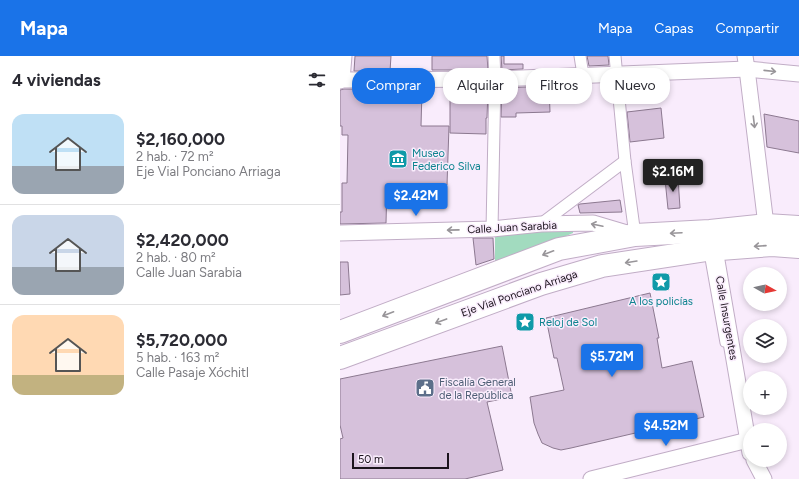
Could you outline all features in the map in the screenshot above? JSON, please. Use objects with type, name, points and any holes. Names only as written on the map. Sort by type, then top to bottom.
[{"type":"main road","name":"Eje Vial Ponciano Arriaga","points":[[340,358],[541,284],[602,266],[711,243],[766,225],[799,227]]},
{"type":"main road","name":"Eje Vial Ponciano Arriaga","points":[[340,332],[559,249],[634,235],[711,243],[799,247]]},
{"type":"street","points":[[344,56],[341,80],[443,79]]},
{"type":"street","points":[[494,56],[495,68]]},
{"type":"street","points":[[580,56],[582,68]]},
{"type":"street","points":[[615,56],[616,68]]},
{"type":"street","points":[[670,69],[746,62],[799,74]]},
{"type":"street","points":[[746,62],[766,225]]},
{"type":"street","points":[[492,229],[494,104]]},
{"type":"street","points":[[620,104],[634,235]]},
{"type":"street","points":[[542,224],[625,161]]},
{"type":"street","name":"Calle Juan Sarabia","points":[[340,233],[492,229],[542,224],[593,223],[634,235]]},
{"type":"street","name":"Calle Insurgentes","points":[[711,243],[744,423]]},
{"type":"street","points":[[591,479],[613,476],[743,448]]},
{"type":"street","points":[[752,467],[755,479]]},
{"type":"street","points":[[758,467],[764,479]]},
{"type":"lane","points":[[711,243],[725,350]]},
{"type":"lane","points":[[728,365],[743,426]]},
{"type":"green space","points":[[573,230],[573,233],[495,267],[495,234]]},
{"type":"building","points":[[355,56],[391,56],[390,68],[354,68]]},
{"type":"building","points":[[432,56],[487,56],[488,68],[443,68],[443,70],[435,70],[435,68],[432,68]]},
{"type":"building","points":[[501,56],[504,56],[504,64],[523,64],[523,69],[502,68]]},
{"type":"building","points":[[587,56],[608,56],[609,65],[589,66]]},
{"type":"building","points":[[518,87],[526,87],[526,104],[550,104],[550,112],[516,113],[516,117],[501,117],[501,104],[518,104]]},
{"type":"building","name":"Museo Federico Silva","points":[[352,89],[352,104],[422,104],[421,126],[449,126],[447,185],[387,184],[386,223],[340,224],[340,212],[342,212],[342,183],[347,183],[348,135],[342,135],[342,126],[340,126],[340,90]]},
{"type":"building","points":[[450,104],[487,104],[486,134],[450,133]]},
{"type":"building","points":[[661,108],[664,138],[630,142],[627,112]]},
{"type":"building","points":[[764,114],[799,121],[799,153],[767,147]]},
{"type":"building","points":[[678,178],[680,208],[668,209],[665,179]]},
{"type":"building","points":[[620,200],[622,212],[580,213],[578,205],[580,204]]},
{"type":"building","points":[[473,238],[493,238],[494,259],[476,265]]},
{"type":"building","points":[[340,262],[348,262],[350,294],[340,295]]},
{"type":"building","points":[[650,293],[659,338],[657,338],[662,368],[692,361],[704,417],[561,450],[542,443],[534,423],[530,397],[564,390],[557,358],[554,358],[546,318]]},
{"type":"building","points":[[502,346],[512,397],[487,402],[503,470],[465,479],[340,479],[340,439],[343,438],[340,425],[340,379]]},
{"type":"place","name":"Museo Federico Silva","points":[[398,159]]},
{"type":"place","name":"A los policías","points":[[661,282]]},
{"type":"place","name":"Reloj de Sol","points":[[525,322]]},
{"type":"place","name":"Fiscalía General de la República","points":[[425,388]]}]
